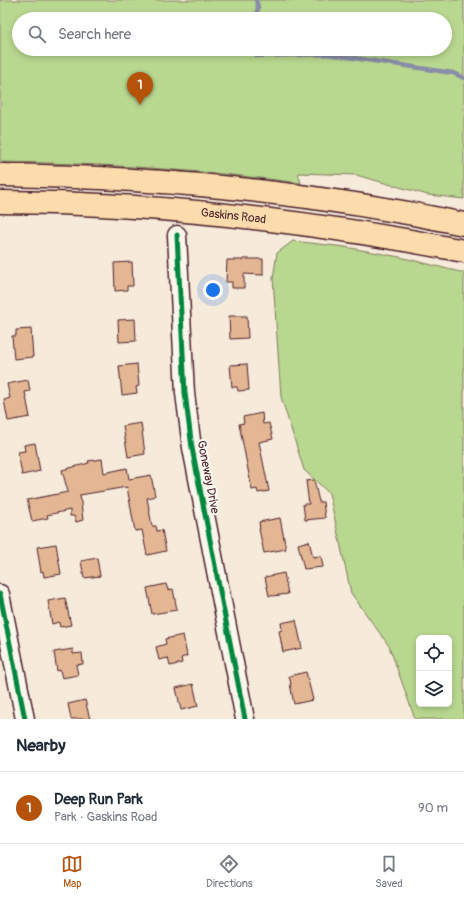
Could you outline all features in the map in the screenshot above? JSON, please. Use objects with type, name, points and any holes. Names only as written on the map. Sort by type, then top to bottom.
[{"type":"main road","points":[[0,175],[98,178],[209,186],[368,206],[464,224]]},
{"type":"main road","name":"Gaskins Road","points":[[0,202],[36,202],[157,208],[255,218],[355,231],[464,251]]},
{"type":"street","name":"Goneway Drive","points":[[177,235],[185,393],[192,448],[246,719]]},
{"type":"street","points":[[0,594],[25,719]]},
{"type":"green space","points":[[0,0],[464,0],[464,199],[428,195],[356,175],[298,173],[301,183],[226,174],[75,164],[0,162]]},
{"type":"green space","points":[[293,241],[345,247],[400,257],[464,272],[464,719],[415,719],[389,646],[351,593],[329,493],[304,470],[281,397],[273,278],[277,253]]},
{"type":"building","points":[[263,259],[263,275],[244,274],[244,288],[232,288],[232,282],[226,282],[227,260]]},
{"type":"building","points":[[132,262],[133,286],[127,286],[127,290],[115,291],[114,263]]},
{"type":"building","points":[[229,316],[247,316],[248,338],[230,339]]},
{"type":"building","points":[[135,319],[136,341],[119,342],[118,320]]},
{"type":"building","points":[[31,329],[33,357],[14,359],[12,336],[16,336],[16,330]]},
{"type":"building","points":[[137,364],[139,386],[136,387],[137,393],[122,395],[119,366]]},
{"type":"building","points":[[247,364],[249,390],[238,391],[237,387],[232,387],[230,365]]},
{"type":"building","points":[[28,380],[30,391],[25,392],[30,417],[8,421],[4,400],[10,398],[7,384]]},
{"type":"building","points":[[262,413],[263,424],[269,423],[273,439],[259,442],[269,491],[258,493],[257,489],[252,490],[239,424],[244,423],[243,417]]},
{"type":"building","points":[[141,423],[145,454],[128,457],[123,426]]},
{"type":"building","points":[[35,443],[40,471],[22,475],[18,452],[25,451],[24,445]]},
{"type":"building","points":[[102,459],[104,473],[127,468],[129,479],[151,475],[155,496],[147,498],[152,526],[156,526],[157,531],[162,530],[166,551],[147,555],[142,530],[135,531],[127,487],[80,495],[83,520],[76,522],[74,516],[70,516],[70,510],[47,515],[48,518],[32,521],[27,500],[68,492],[62,470],[89,463],[88,461]]},
{"type":"building","points":[[314,480],[319,502],[323,502],[325,518],[305,520],[303,504],[309,504],[306,481]]},
{"type":"building","points":[[280,518],[286,549],[264,553],[259,522]]},
{"type":"building","points":[[309,541],[313,557],[321,556],[323,567],[304,569],[298,544]]},
{"type":"building","points":[[56,544],[61,574],[44,577],[43,571],[41,572],[37,547]]},
{"type":"building","points":[[97,558],[100,576],[84,578],[81,561]]},
{"type":"building","points":[[284,573],[288,594],[269,596],[265,577]]},
{"type":"building","points":[[166,584],[168,590],[173,589],[177,610],[152,614],[147,588]]},
{"type":"building","points":[[65,598],[71,625],[60,627],[59,622],[52,624],[48,601]]},
{"type":"building","points":[[296,620],[302,648],[283,652],[279,631],[282,630],[281,623]]},
{"type":"building","points":[[183,635],[187,656],[181,658],[182,663],[170,666],[168,658],[159,660],[156,647],[166,644],[165,639]]},
{"type":"building","points":[[73,649],[73,654],[82,653],[83,664],[76,665],[78,675],[62,678],[60,670],[57,671],[54,652]]},
{"type":"building","points":[[306,672],[313,700],[294,704],[289,676]]},
{"type":"building","points":[[193,684],[198,706],[181,710],[176,688]]},
{"type":"building","points":[[85,700],[90,719],[71,719],[68,704]]},
{"type":"waterway","points":[[256,0],[258,7],[257,12]]},
{"type":"waterway","points":[[341,56],[453,73],[464,78]]},
{"type":"cycle path","points":[[177,235],[185,393],[192,448],[245,719]]},
{"type":"cycle path","points":[[0,594],[25,719]]},
{"type":"place","name":"Deep Run Park","points":[[140,105]]}]
